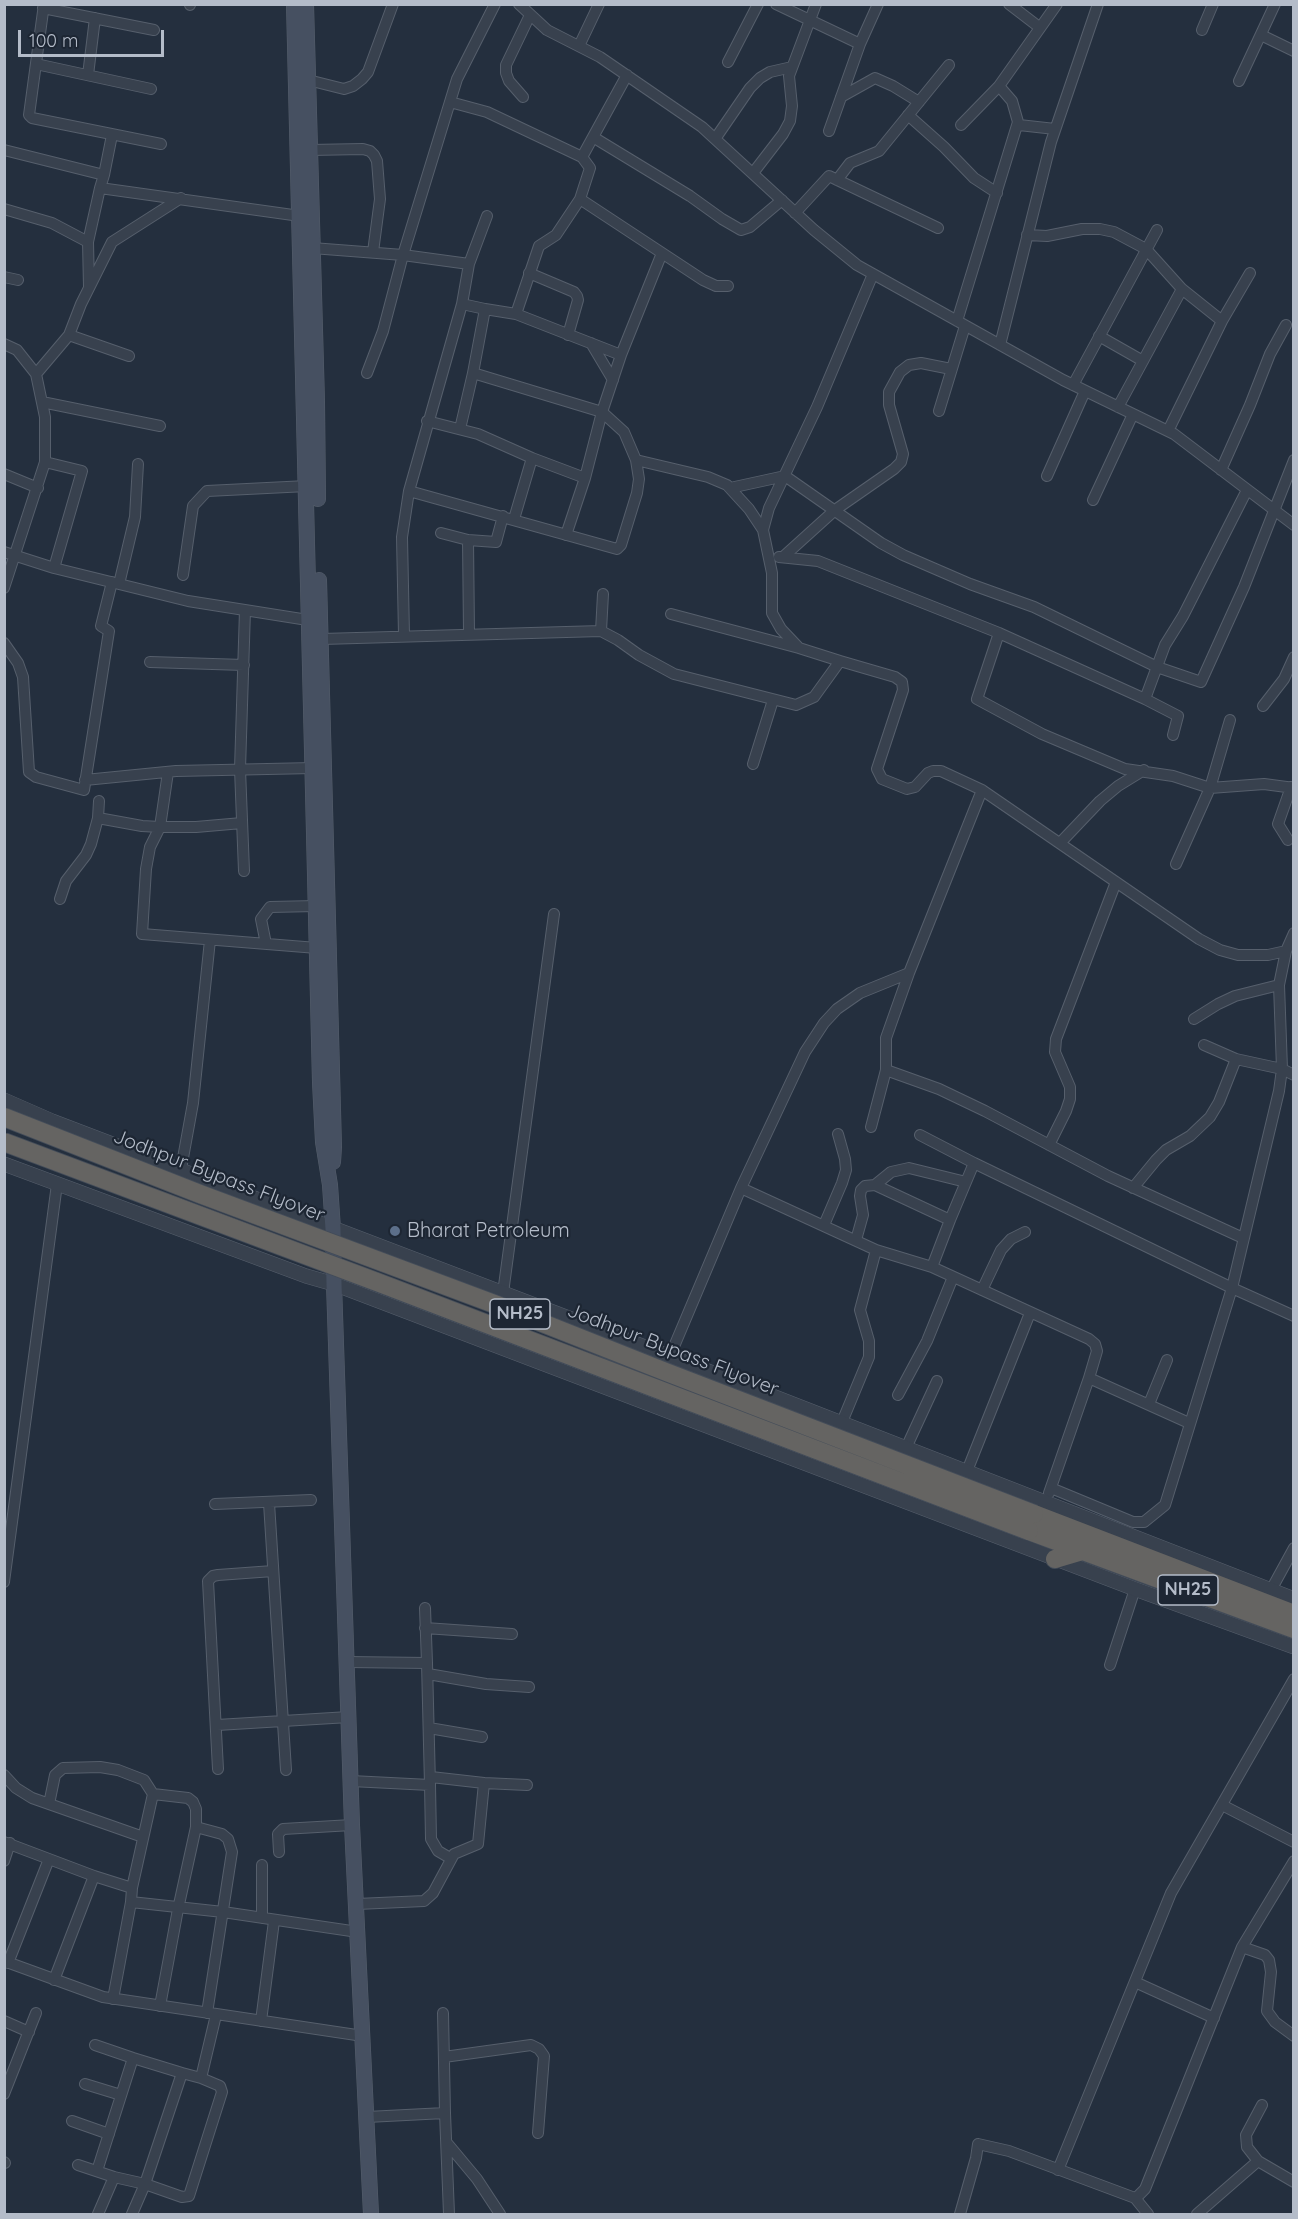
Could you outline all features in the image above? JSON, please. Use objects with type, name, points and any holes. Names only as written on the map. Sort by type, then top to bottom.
[{"type":"highway","name":"Jodhpur Bypass Flyover","points":[[4,1118],[497,1305],[1036,1516],[1085,1543]]},
{"type":"highway","name":"Jodhpur Bypass Flyover","points":[[4,1142],[377,1282],[1036,1516]]},
{"type":"highway","points":[[1055,1559],[1085,1543],[1068,1511]]},
{"type":"highway","name":"NH25","points":[[1085,1543],[1293,1614]]},
{"type":"highway","name":"NH25","points":[[1085,1543],[1293,1629]]},
{"type":"main road","points":[[294,4],[307,486],[315,621],[321,639],[334,1147],[330,1185]]},
{"type":"main road","points":[[306,4],[312,248],[315,621],[313,768],[317,948],[323,1142],[330,1185],[333,1229],[352,1825],[371,2214]]},
{"type":"street","points":[[308,80],[344,89],[362,80],[368,72],[393,4]]},
{"type":"street","points":[[367,373],[383,332],[403,255],[457,78],[495,4]]},
{"type":"street","points":[[519,4],[547,30],[600,57],[702,128],[795,213],[857,265],[1073,385],[1168,431],[1293,525]]},
{"type":"street","points":[[579,46],[599,4]]},
{"type":"street","points":[[728,62],[758,4]]},
{"type":"street","points":[[776,4],[860,44]]},
{"type":"street","points":[[753,173],[783,134],[790,121],[792,106],[789,76],[816,4]]},
{"type":"street","points":[[829,131],[860,44],[878,4]]},
{"type":"street","points":[[1009,4],[1040,27]]},
{"type":"street","points":[[961,125],[999,86],[1057,4]]},
{"type":"street","points":[[1000,345],[1055,129],[1098,4]]},
{"type":"street","points":[[1202,30],[1213,4]]},
{"type":"street","points":[[1239,81],[1275,4]]},
{"type":"street","points":[[154,30],[44,6],[29,115],[32,118],[161,144]]},
{"type":"street","points":[[524,97],[509,81],[506,65],[530,15]]},
{"type":"street","points":[[88,75],[95,18]]},
{"type":"street","points":[[1260,35],[1293,51]]},
{"type":"street","points":[[36,64],[151,89]]},
{"type":"street","points":[[837,180],[850,163],[879,151],[949,65]]},
{"type":"street","points":[[715,139],[750,88],[760,78],[771,72],[792,67]]},
{"type":"street","points":[[582,158],[627,75]]},
{"type":"street","points":[[841,97],[875,78],[919,102]]},
{"type":"street","points":[[939,411],[961,323],[1018,122],[1012,101],[999,86]]},
{"type":"street","points":[[450,102],[487,112],[582,158],[590,168],[580,200],[556,235],[539,246],[516,315]]},
{"type":"street","points":[[908,115],[974,178],[997,193]]},
{"type":"street","points":[[1018,122],[1055,129]]},
{"type":"street","points":[[90,287],[88,242],[112,135]]},
{"type":"street","points":[[593,137],[741,230],[750,227],[782,200]]},
{"type":"street","points":[[310,150],[363,149],[374,155],[377,161],[380,199],[373,252]]},
{"type":"street","points":[[4,150],[104,175]]},
{"type":"street","points":[[795,213],[829,176],[938,228]]},
{"type":"street","points":[[100,188],[300,216]]},
{"type":"street","points":[[36,374],[69,335],[112,242],[181,198]]},
{"type":"street","points":[[580,200],[703,280],[716,285],[728,286]]},
{"type":"street","points":[[4,209],[52,224],[88,242]]},
{"type":"street","points":[[404,636],[402,537],[409,490],[462,304],[469,264],[487,216]]},
{"type":"street","points":[[1027,235],[1047,236],[1100,229],[1114,232],[1146,249],[1182,289],[1222,321]]},
{"type":"street","points":[[1073,385],[1157,230]]},
{"type":"street","points":[[312,248],[403,255],[469,264]]},
{"type":"street","points":[[566,535],[621,355],[662,253]]},
{"type":"street","points":[[529,273],[574,292],[578,296],[568,335]]},
{"type":"street","points":[[1168,431],[1222,321],[1250,273]]},
{"type":"street","points":[[763,530],[770,508],[817,407],[873,274]]},
{"type":"street","points":[[4,277],[18,280]]},
{"type":"street","points":[[1118,407],[1182,289]]},
{"type":"street","points":[[462,304],[516,315],[621,355]]},
{"type":"street","points":[[460,429],[485,309]]},
{"type":"street","points":[[1221,470],[1270,354],[1286,326]]},
{"type":"street","points":[[69,335],[129,356]]},
{"type":"street","points":[[1099,336],[1143,361]]},
{"type":"street","points":[[591,343],[614,380]]},
{"type":"street","points":[[4,344],[16,350],[36,374],[45,417],[45,462],[38,488],[9,554],[4,588]]},
{"type":"street","points":[[783,557],[835,510],[901,462],[903,454],[889,405],[888,392],[900,372],[909,365],[921,363],[951,369]]},
{"type":"street","points":[[409,490],[617,549],[621,545],[639,479],[636,460],[624,432],[602,412],[473,373]]},
{"type":"street","points":[[1047,476],[1085,391]]},
{"type":"street","points":[[42,402],[160,426]]},
{"type":"street","points":[[1093,500],[1133,414]]},
{"type":"street","points":[[428,421],[478,434],[585,478]]},
{"type":"street","points":[[514,519],[532,458]]},
{"type":"street","points":[[636,460],[708,477],[730,488],[749,509],[763,530],[770,557],[772,613],[781,629],[799,648]]},
{"type":"street","points":[[730,488],[785,476],[881,543],[903,555],[970,584],[1034,607],[1157,667],[1201,682],[1244,587],[1293,460]]},
{"type":"street","points":[[45,462],[82,471],[54,568]]},
{"type":"street","points":[[4,643],[18,663],[23,677],[29,772],[32,776],[84,790],[108,631],[101,626],[135,517],[138,464]]},
{"type":"street","points":[[4,474],[38,488]]},
{"type":"street","points":[[183,575],[193,506],[207,491],[307,486]]},
{"type":"street","points":[[1145,699],[1166,645],[1247,490]]},
{"type":"street","points":[[441,533],[468,540],[496,542],[503,516]]},
{"type":"street","points":[[468,540],[469,633]]},
{"type":"street","points":[[9,554],[54,568],[188,601],[315,621]]},
{"type":"street","points":[[770,557],[818,561],[999,633],[1178,716],[1173,735]]},
{"type":"street","points":[[601,631],[603,594]]},
{"type":"street","points":[[244,871],[240,769],[245,610]]},
{"type":"street","points":[[671,614],[799,648],[899,679],[904,687],[877,769],[882,779],[908,789],[915,787],[928,773],[937,771],[982,790],[1199,939],[1220,950],[1238,955],[1268,955],[1286,951]]},
{"type":"street","points":[[321,639],[601,631],[674,674],[796,705],[814,698],[840,661]]},
{"type":"street","points":[[999,633],[977,699],[1042,734],[1125,769],[1173,776],[1210,788],[1264,784],[1292,788],[1278,824],[1288,840]]},
{"type":"street","points":[[1263,706],[1284,679],[1293,657]]},
{"type":"street","points":[[150,662],[244,665]]},
{"type":"street","points":[[753,764],[773,700]]},
{"type":"street","points":[[1176,864],[1210,788],[1230,720]]},
{"type":"street","points":[[85,780],[168,772],[313,768]]},
{"type":"street","points":[[1060,843],[1100,801],[1118,786],[1144,770]]},
{"type":"street","points":[[168,772],[160,826],[150,847],[146,869],[142,934],[317,948]]},
{"type":"street","points":[[871,1127],[885,1070],[886,1038],[982,790]]},
{"type":"street","points":[[60,899],[66,881],[89,850],[98,818],[99,801]]},
{"type":"street","points":[[98,818],[142,826],[196,827],[242,823]]},
{"type":"street","points":[[1049,1145],[1070,1099],[1070,1087],[1055,1052],[1056,1039],[1116,882]]},
{"type":"street","points":[[266,944],[261,919],[270,907],[316,906]]},
{"type":"street","points":[[503,1293],[554,915]]},
{"type":"street","points":[[1051,1488],[1133,1522],[1144,1522],[1165,1505],[1232,1288],[1279,1091],[1281,1069],[1279,985],[1286,951],[1293,933]]},
{"type":"street","points":[[181,1170],[193,1102],[210,940]]},
{"type":"street","points":[[670,1356],[741,1188],[805,1052],[824,1023],[837,1009],[860,993],[909,974]]},
{"type":"street","points":[[1194,1019],[1235,996],[1279,985]]},
{"type":"street","points":[[1204,1045],[1236,1059],[1293,1074]]},
{"type":"street","points":[[1133,1188],[1166,1150],[1190,1136],[1210,1116],[1219,1102],[1236,1059]]},
{"type":"street","points":[[885,1070],[939,1089],[1133,1188],[1243,1238]]},
{"type":"street","points":[[4,1100],[52,1121],[967,1471],[1036,1516],[1068,1511],[1293,1599]]},
{"type":"street","points":[[824,1225],[846,1170],[838,1134]]},
{"type":"street","points":[[920,1135],[1293,1316]]},
{"type":"street","points":[[932,1267],[974,1163]]},
{"type":"street","points":[[4,1164],[306,1276],[334,1284],[1055,1559],[1293,1647]]},
{"type":"street","points":[[875,1185],[891,1173],[909,1168],[966,1182]]},
{"type":"street","points":[[4,1582],[57,1184]]},
{"type":"street","points":[[856,1240],[863,1215],[861,1190],[871,1184],[950,1220]]},
{"type":"street","points":[[741,1188],[876,1250],[932,1267],[1089,1339],[1095,1344],[1097,1351],[1089,1378],[1051,1488],[1036,1516]]},
{"type":"street","points":[[982,1290],[1001,1250],[1011,1239],[1025,1232]]},
{"type":"street","points":[[842,1422],[869,1357],[869,1341],[860,1310],[876,1250]]},
{"type":"street","points":[[898,1395],[927,1341],[952,1277]]},
{"type":"street","points":[[967,1471],[1030,1313]]},
{"type":"street","points":[[1149,1404],[1167,1359]]},
{"type":"street","points":[[1089,1378],[1189,1423]]},
{"type":"street","points":[[906,1448],[937,1381]]},
{"type":"street","points":[[215,1504],[311,1500]]},
{"type":"street","points":[[269,1503],[281,1721],[286,1770]]},
{"type":"street","points":[[1271,1590],[1293,1548]]},
{"type":"street","points":[[218,1769],[208,1581],[218,1575],[273,1570]]},
{"type":"street","points":[[1110,1665],[1135,1589]]},
{"type":"street","points":[[425,1608],[431,1839],[438,1851],[450,1858]]},
{"type":"street","points":[[425,1628],[512,1634]]},
{"type":"street","points":[[347,1662],[427,1669],[501,1686],[529,1687]]},
{"type":"street","points":[[1058,2170],[1171,1893],[1293,1679]]},
{"type":"street","points":[[217,1725],[349,1717]]},
{"type":"street","points":[[429,1728],[482,1737]]},
{"type":"street","points":[[49,1804],[55,1775],[63,1768],[100,1767],[118,1770],[144,1780],[150,1786],[153,1794],[132,1888],[113,1999]]},
{"type":"street","points":[[5,1778],[23,1794],[143,1837]]},
{"type":"street","points":[[351,1780],[527,1785]]},
{"type":"street","points":[[357,1904],[424,1901],[433,1893],[450,1858],[458,1851],[478,1844],[480,1840],[484,1784]]},
{"type":"street","points":[[153,1794],[188,1798],[196,1809],[196,1827],[160,2006]]},
{"type":"street","points":[[1222,1805],[1293,1842]]},
{"type":"street","points":[[279,1852],[278,1834],[283,1829],[352,1825]]},
{"type":"street","points":[[196,1827],[222,1834],[232,1846],[212,2014],[201,2078]]},
{"type":"street","points":[[4,1861],[7,1842],[94,1876],[132,1888]]},
{"type":"street","points":[[49,1859],[6,1962],[87,1993],[113,1999],[363,2036]]},
{"type":"street","points":[[1135,2198],[1145,2189],[1242,1947],[1293,1861]]},
{"type":"street","points":[[262,1865],[262,1918]]},
{"type":"street","points":[[54,1980],[94,1876]]},
{"type":"street","points":[[131,1902],[178,1909],[223,1912],[358,1932]]},
{"type":"street","points":[[261,2021],[274,1921]]},
{"type":"street","points":[[1242,1947],[1265,1955],[1269,1960],[1271,1972],[1267,2011],[1275,2022],[1293,2036]]},
{"type":"street","points":[[1135,1982],[1214,2018]]},
{"type":"street","points":[[4,2094],[7,2081],[36,2013]]},
{"type":"street","points":[[443,2013],[449,2214]]},
{"type":"street","points":[[4,2022],[28,2032]]},
{"type":"street","points":[[78,2165],[182,2197],[189,2196],[222,2092],[220,2086],[201,2078],[95,2045]]},
{"type":"street","points":[[444,2057],[510,2046],[531,2045],[539,2049],[544,2056],[538,2133]]},
{"type":"street","points":[[97,2171],[133,2058]]},
{"type":"street","points":[[132,2214],[145,2184],[182,2073]]},
{"type":"street","points":[[85,2084],[121,2095]]},
{"type":"street","points":[[1262,2105],[1246,2136],[1247,2147],[1258,2161],[1293,2182]]},
{"type":"street","points":[[367,2117],[446,2113]]},
{"type":"street","points":[[72,2121],[109,2134]]},
{"type":"street","points":[[447,2143],[477,2179],[500,2214]]},
{"type":"street","points":[[960,2214],[978,2144],[1009,2151],[1135,2198],[1148,2214]]},
{"type":"street","points":[[1197,2214],[1258,2161]]},
{"type":"street","points":[[98,2214],[114,2177]]},
{"type":"place","name":"Bharat Petroleum","points":[[395,1231]]}]
